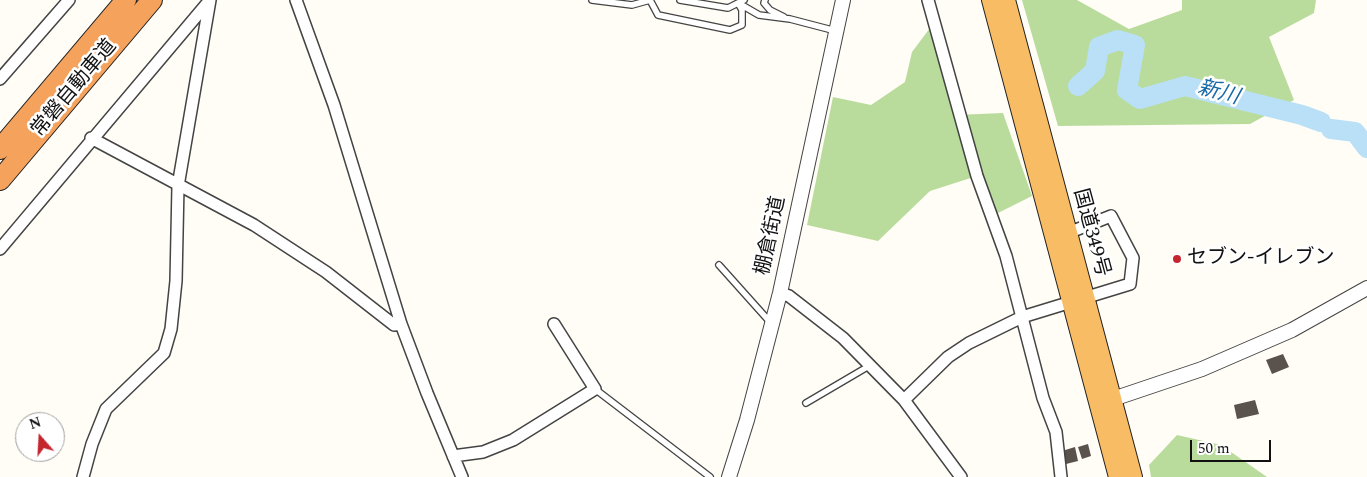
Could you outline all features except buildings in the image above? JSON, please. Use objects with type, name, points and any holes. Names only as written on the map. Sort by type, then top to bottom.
[{"type":"highway","name":"常磐自動車道","points":[[0,149],[126,0]]},
{"type":"highway","name":"常磐自動車道","points":[[0,180],[152,0]]},
{"type":"highway","name":"国道349号","points":[[991,0],[1106,401],[1133,477]]},
{"type":"highway","name":"国道349号","points":[[1006,0],[1068,232],[1078,299]]},
{"type":"highway","name":"国道349号","points":[[1106,401],[1118,477]]},
{"type":"street","points":[[0,79],[69,0]]},
{"type":"street","points":[[0,248],[91,138],[210,0]]},
{"type":"street","points":[[83,477],[92,444],[106,409],[164,353],[171,329],[176,281],[178,186],[210,0]]},
{"type":"street","points":[[296,0],[334,105],[401,324],[462,477]]},
{"type":"street","name":"棚倉街道","points":[[729,477],[747,420],[780,293],[843,0]]},
{"type":"street","points":[[928,0],[976,176],[1006,256],[1043,398],[1056,432],[1061,477]]},
{"type":"street","points":[[91,138],[254,225],[326,272],[394,325],[401,324]]},
{"type":"street","points":[[904,400],[948,358],[969,343],[1022,317],[1130,284],[1133,258],[1111,216],[1068,232]]},
{"type":"street","points":[[1106,401],[1202,369],[1292,330],[1367,288]]},
{"type":"street","points":[[780,293],[789,296],[843,338],[904,400],[961,477]]},
{"type":"street","points":[[453,456],[483,452],[513,440],[594,389],[554,324]]},
{"type":"lane","points":[[592,0],[632,5],[650,0],[658,15],[730,30],[742,25],[741,2]]},
{"type":"lane","points":[[680,0],[728,8],[741,2]]},
{"type":"lane","points":[[765,0],[764,4],[770,10],[790,20]]},
{"type":"lane","points":[[741,2],[759,16],[790,20],[836,31]]},
{"type":"lane","points":[[719,265],[772,323]]},
{"type":"lane","points":[[806,403],[869,366]]},
{"type":"lane","points":[[594,389],[710,477]]},
{"type":"green space","points":[[1022,0],[1077,0],[1129,29],[1182,10],[1182,0],[1316,0],[1314,13],[1269,37],[1294,100],[1250,124],[1058,126]]},
{"type":"green space","points":[[930,28],[955,115],[1003,113],[1032,196],[996,214],[980,175],[930,191],[878,241],[807,225],[833,97],[871,105],[905,82],[912,52]]},
{"type":"green space","points":[[1177,435],[1221,445],[1267,477],[1151,477],[1149,465]]},
{"type":"waterway","name":"新川","points":[[1078,86],[1095,71],[1099,47],[1118,40],[1135,45],[1127,90],[1140,99],[1185,86],[1302,115],[1321,122]]},
{"type":"waterway","name":"新川","points":[[1331,129],[1355,132],[1367,148]]},
{"type":"place","name":"セブン-イレブン","points":[[1177,259]]}]
